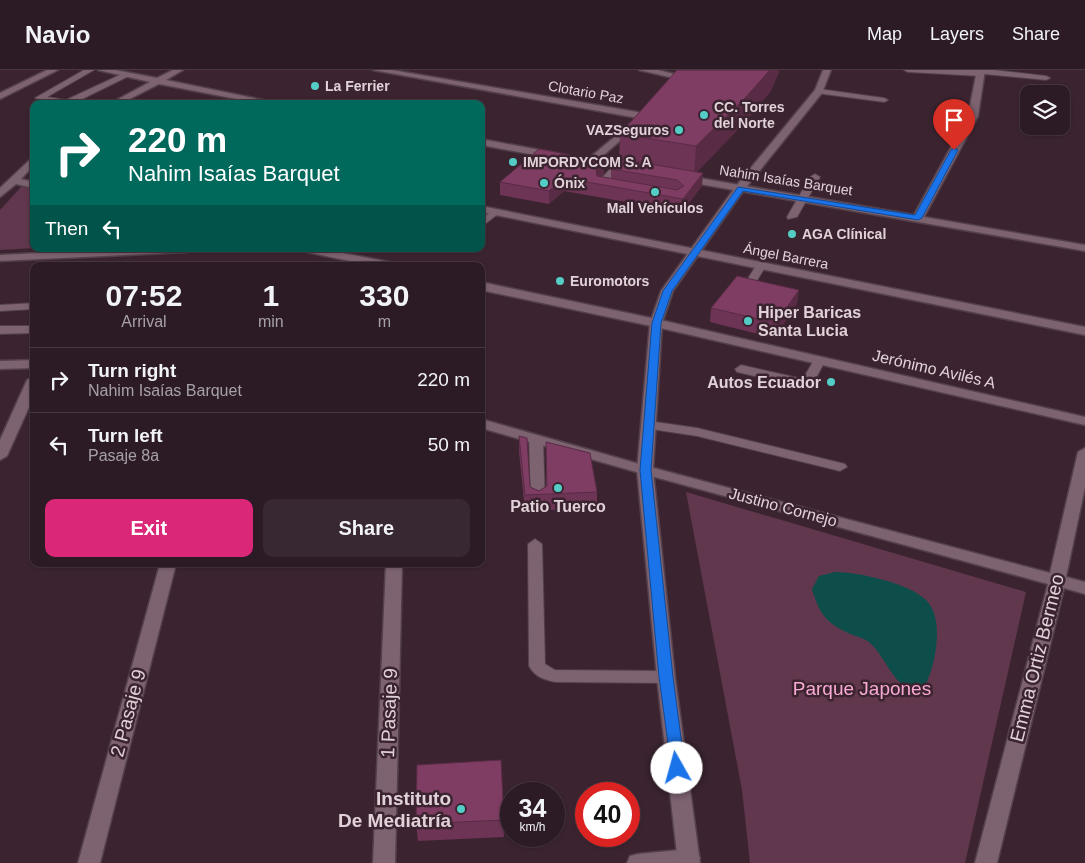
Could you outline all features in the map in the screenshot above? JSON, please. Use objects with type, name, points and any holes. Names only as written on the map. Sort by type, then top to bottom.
[{"type":"street","points":[[0,96],[54,70]]},
{"type":"street","points":[[102,70],[258,100]]},
{"type":"street","points":[[129,75],[144,70]]},
{"type":"street","points":[[120,100],[156,80],[179,70]]},
{"type":"street","name":"Clotario Paz","points":[[377,70],[646,112],[590,162]]},
{"type":"street","points":[[643,70],[678,76]]},
{"type":"street","points":[[638,863],[689,861],[666,677],[646,470],[656,323],[668,291],[693,253],[740,188],[819,91],[827,70]]},
{"type":"street","points":[[918,218],[972,116],[981,72]]},
{"type":"street","points":[[485,143],[646,172]]},
{"type":"street","points":[[0,194],[30,163]]},
{"type":"street","name":"Nahim Isaías Barquet","points":[[674,177],[1085,248]]},
{"type":"street","points":[[13,180],[30,184]]},
{"type":"street","name":"Ángel Barrera","points":[[485,210],[1085,331]]},
{"type":"street","points":[[0,258],[125,252]]},
{"type":"street","points":[[321,252],[370,262]]},
{"type":"street","name":"Jerónimo Avilés A","points":[[485,287],[656,323],[1085,421]]},
{"type":"street","points":[[0,365],[30,364]]},
{"type":"street","points":[[0,456],[30,389]]},
{"type":"street","name":"Justino Cornejo","points":[[485,424],[646,470],[1085,588]]},
{"type":"street","name":"Emma Ortiz Bermeo","points":[[986,863],[1057,580],[1085,452]]},
{"type":"street","name":"2 Pasaje 9","points":[[89,863],[167,567]]},
{"type":"street","name":"1 Pasaje 9","points":[[384,863],[394,567]]},
{"type":"lane","points":[[53,100],[39,98],[90,70]]},
{"type":"lane","points":[[908,70],[981,72],[1046,78]]},
{"type":"lane","points":[[72,100],[129,75]]},
{"type":"lane","points":[[819,91],[884,100]]},
{"type":"lane","points":[[617,166],[600,185],[619,188]]},
{"type":"lane","points":[[792,217],[801,198],[815,177]]},
{"type":"lane","points":[[485,221],[496,212]]},
{"type":"lane","points":[[737,277],[756,281],[761,266]]},
{"type":"lane","points":[[0,308],[30,306]]},
{"type":"lane","points":[[0,330],[30,329]]},
{"type":"lane","points":[[741,369],[803,383],[808,382],[819,360]]},
{"type":"lane","points":[[649,425],[698,432],[840,467]]},
{"type":"lane","points":[[536,438],[538,502]]},
{"type":"lane","points":[[535,544],[537,666],[544,673],[555,676],[666,677]]},
{"type":"green space","points":[[22,186],[30,188],[30,248],[0,250],[0,210]]},
{"type":"green space","name":"Parque Japones","points":[[686,492],[1026,592],[965,863],[750,863],[742,790]]},
{"type":"shaded area","points":[[835,572],[857,574],[896,584],[908,588],[926,600],[936,619],[937,632],[931,671],[922,691],[912,690],[905,686],[892,673],[870,643],[837,627],[822,613],[812,589],[819,576]]},
{"type":"building","name":"CC. Torres del Norte","points":[[677,70],[770,70],[746,97],[696,146],[620,134]]},
{"type":"building","points":[[539,149],[604,161],[596,169],[597,176],[677,190],[684,186],[677,180],[611,169],[621,159],[703,173],[683,199],[564,178],[549,191],[500,182]]},
{"type":"building","points":[[737,276],[799,290],[776,323],[711,308]]},
{"type":"building","points":[[519,436],[527,438],[530,487],[539,491],[547,486],[546,442],[590,453],[597,492],[525,495]]},
{"type":"building","name":"Instituto De Mediatría","points":[[501,760],[500,820],[416,824],[417,765]]},
{"type":"place","name":"La Ferrier","points":[[315,86]]},
{"type":"place","name":"CC. Torres del Norte","points":[[704,115]]},
{"type":"place","name":"VAZSeguros","points":[[679,130]]},
{"type":"place","name":"IMPORDYCOM S. A","points":[[513,162]]},
{"type":"place","name":"Ónix","points":[[544,183]]},
{"type":"place","name":"Mall Vehículos","points":[[655,192]]},
{"type":"place","name":"AGA Clínical","points":[[792,234]]},
{"type":"place","name":"Euromotors","points":[[560,281]]},
{"type":"place","name":"Hiper Baricas Santa Lucia","points":[[748,321]]},
{"type":"place","name":"Autos Ecuador","points":[[831,382]]},
{"type":"place","name":"Patio Tuerco","points":[[558,488]]},
{"type":"place","name":"Instituto De Mediatría","points":[[461,809]]},
{"type":"route","points":[[677,768],[666,677],[646,470],[656,323],[668,291],[740,188],[918,218],[954,150]]}]
